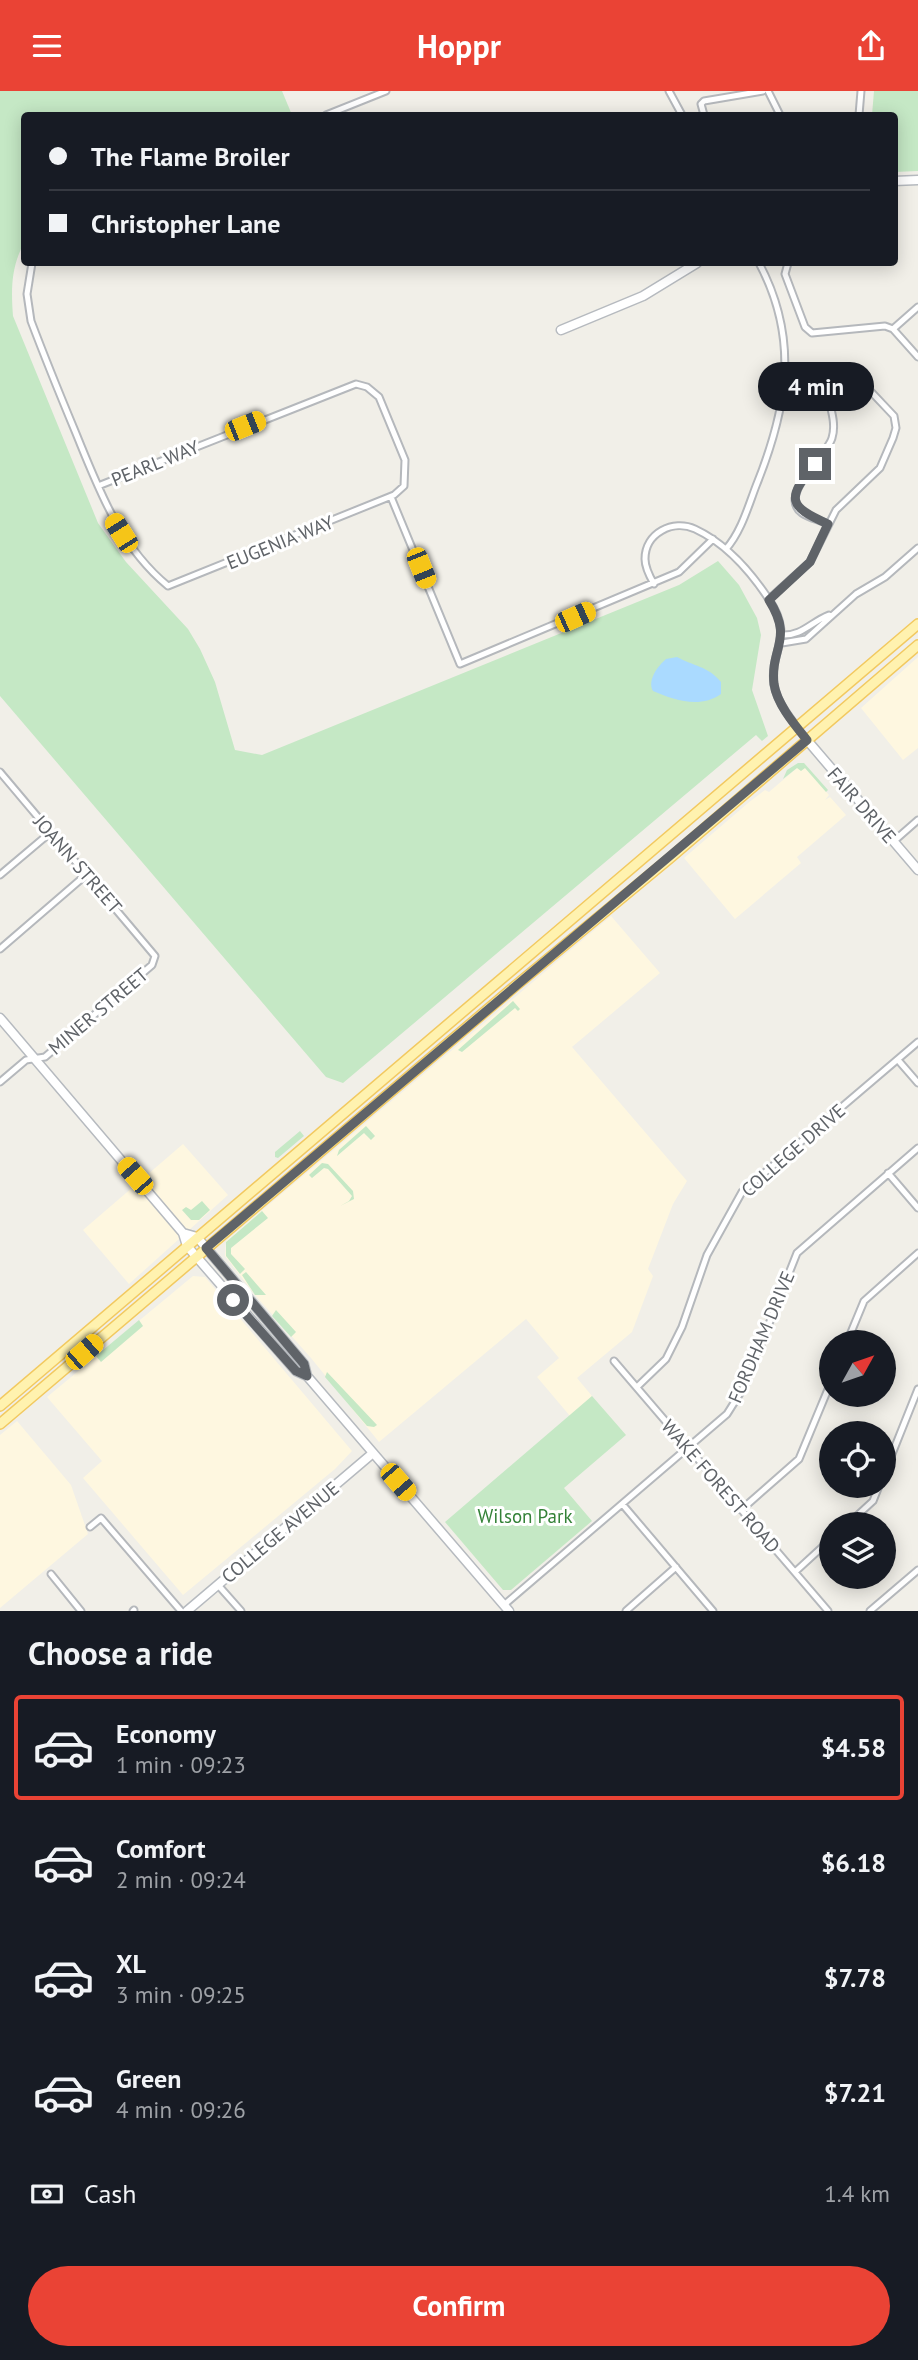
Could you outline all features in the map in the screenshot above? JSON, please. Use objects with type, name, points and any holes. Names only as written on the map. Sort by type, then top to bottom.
[{"type":"main road","points":[[0,1406],[918,624]]},
{"type":"main road","points":[[0,1424],[918,645]]},
{"type":"main road","points":[[797,727],[807,740]]},
{"type":"street","points":[[334,112],[386,91]]},
{"type":"street","points":[[669,91],[680,112]]},
{"type":"street","points":[[703,112],[701,104],[704,101],[766,91],[778,112]]},
{"type":"street","points":[[859,112],[861,91]]},
{"type":"street","points":[[898,181],[918,180]]},
{"type":"street","points":[[32,266],[27,294],[37,337],[97,486]]},
{"type":"street","points":[[561,330],[643,296],[692,266]]},
{"type":"street","points":[[726,549],[742,522],[775,435],[785,388],[780,318],[774,295],[760,266]]},
{"type":"street","points":[[787,266],[785,274],[808,331],[893,328],[918,307]]},
{"type":"street","points":[[893,328],[918,357]]},
{"type":"street","points":[[769,600],[810,562],[840,506],[880,468],[896,428],[894,416],[860,380],[826,389],[785,388]]},
{"type":"street","name":"PEARL WAY","points":[[97,486],[356,384],[367,387],[379,397],[405,460],[404,485],[391,496]]},
{"type":"street","points":[[826,389],[833,418],[833,436],[826,450],[804,477],[795,497],[796,506],[802,512],[828,524]]},
{"type":"street","name":"EUGENIA WAY","points":[[97,486],[111,517],[132,548],[168,586],[391,496]]},
{"type":"street","points":[[391,496],[460,664],[654,584],[688,565],[713,539]]},
{"type":"street","points":[[654,584],[645,563],[646,551],[654,536],[675,525],[695,529],[726,549],[769,600],[778,616],[782,643],[774,672],[775,687],[797,727]]},
{"type":"street","points":[[782,635],[800,633],[830,615],[918,548]]},
{"type":"street","points":[[782,643],[802,641],[815,632],[830,615]]},
{"type":"street","points":[[810,626],[815,632]]},
{"type":"street","name":"FAIR DRIVE","points":[[807,740],[918,870]]},
{"type":"street","name":"JOANN STREET","points":[[0,772],[155,956]]},
{"type":"street","points":[[894,841],[918,820]]},
{"type":"street","points":[[0,875],[51,832]]},
{"type":"street","points":[[0,949],[87,874]]},
{"type":"street","name":"MINER STREET","points":[[0,1082],[26,1060],[45,1057],[152,965],[155,956]]},
{"type":"street","points":[[0,1018],[183,1233],[187,1246],[296,1371],[307,1376],[506,1608]]},
{"type":"street","name":"COLLEGE DRIVE","points":[[637,1387],[666,1359],[682,1327],[708,1255],[742,1192],[918,1042]]},
{"type":"street","points":[[898,1060],[918,1083]]},
{"type":"street","name":"FORDHAM DRIVE","points":[[506,1608],[723,1418],[738,1399],[797,1253],[918,1148]]},
{"type":"street","points":[[888,1173],[918,1208]]},
{"type":"street","points":[[183,1233],[197,1237],[304,1364],[307,1376]]},
{"type":"street","points":[[853,1330],[864,1301],[918,1253]]},
{"type":"street","name":"WAKE FOREST ROAD","points":[[614,1361],[828,1611]]},
{"type":"street","points":[[896,1444],[918,1389]]},
{"type":"street","points":[[741,1510],[799,1459],[821,1407]]},
{"type":"street","name":"COLLEGE AVENUE","points":[[187,1611],[373,1453]]},
{"type":"street","points":[[861,1512],[874,1498]]},
{"type":"street","points":[[623,1505],[713,1611]]},
{"type":"street","points":[[90,1527],[101,1518],[181,1611]]},
{"type":"street","points":[[795,1572],[819,1550]]},
{"type":"street","points":[[626,1611],[676,1567]]},
{"type":"street","points":[[870,1611],[918,1570]]},
{"type":"street","points":[[51,1574],[82,1611]]},
{"type":"street","points":[[218,1585],[241,1611]]},
{"type":"shaded area","points":[[918,657],[918,748],[903,760],[861,708]]},
{"type":"shaded area","points":[[797,768],[805,768],[829,795],[825,800],[830,797],[846,815],[797,857],[801,863],[735,919],[684,858],[748,803],[765,790],[769,792]]},
{"type":"shaded area","points":[[611,916],[660,973],[572,1047],[687,1181],[673,1204],[648,1269],[653,1276],[632,1332],[577,1378],[592,1396],[570,1416],[537,1377],[559,1358],[526,1319],[379,1442],[225,1256],[226,1241]]},
{"type":"shaded area","points":[[183,1144],[228,1195],[129,1284],[83,1230]]},
{"type":"shaded area","points":[[193,1276],[205,1277],[352,1451],[335,1469],[183,1595],[83,1478],[102,1461],[47,1397]]},
{"type":"shaded area","points":[[17,1421],[71,1485],[88,1534],[0,1608],[0,1435]]},
{"type":"green space","points":[[0,91],[282,91],[291,112],[21,112],[21,251],[13,278],[13,316],[98,523],[126,562],[188,629],[215,682],[235,750],[262,755],[679,585],[718,561],[739,585],[757,618],[761,635],[752,690],[768,736],[762,741],[756,735],[343,1083],[326,1077],[0,696]]},
{"type":"green space","points":[[874,91],[918,91],[918,171],[898,172],[898,112],[872,112]]},
{"type":"green space","points":[[798,763],[804,763],[828,790],[826,792],[805,768],[801,771],[797,768],[783,779],[787,770]]},
{"type":"green space","points":[[513,1001],[520,1009],[518,1011],[515,1008],[462,1052],[458,1050]]},
{"type":"green space","points":[[366,1126],[375,1136],[371,1140],[364,1133],[337,1156],[339,1150]]},
{"type":"green space","points":[[300,1131],[304,1136],[278,1158],[275,1157],[275,1152]]},
{"type":"green space","points":[[322,1163],[328,1164],[353,1191],[354,1199],[340,1206],[352,1196],[328,1169],[324,1168],[312,1178],[309,1175]]},
{"type":"green space","points":[[202,1201],[210,1210],[199,1220],[191,1220],[182,1210],[186,1207],[191,1210]]},
{"type":"green space","points":[[262,1211],[268,1218],[231,1248],[231,1254],[245,1269],[240,1274],[226,1256],[226,1242]]},
{"type":"green space","points":[[246,1272],[266,1295],[255,1295],[242,1275]]},
{"type":"green space","points":[[276,1310],[296,1332],[291,1337],[272,1316]]},
{"type":"green space","points":[[139,1320],[143,1326],[101,1362],[96,1356]]},
{"type":"green space","points":[[327,1372],[377,1425],[367,1426],[325,1377]]},
{"type":"green space","name":"Wilson Park","points":[[592,1396],[626,1435],[564,1488],[592,1521],[511,1590],[503,1590],[445,1522]]},
{"type":"water","points":[[677,657],[706,669],[716,677],[721,682],[721,694],[713,699],[696,702],[678,700],[653,691],[651,682],[657,669],[666,659]]},
{"type":"route","points":[[233,1300],[296,1371],[307,1376],[304,1364],[206,1248],[807,740],[780,702],[775,687],[774,672],[782,643],[782,631],[778,616],[769,600],[810,562],[828,524],[802,512],[796,506],[795,497],[804,477],[815,464]]}]
